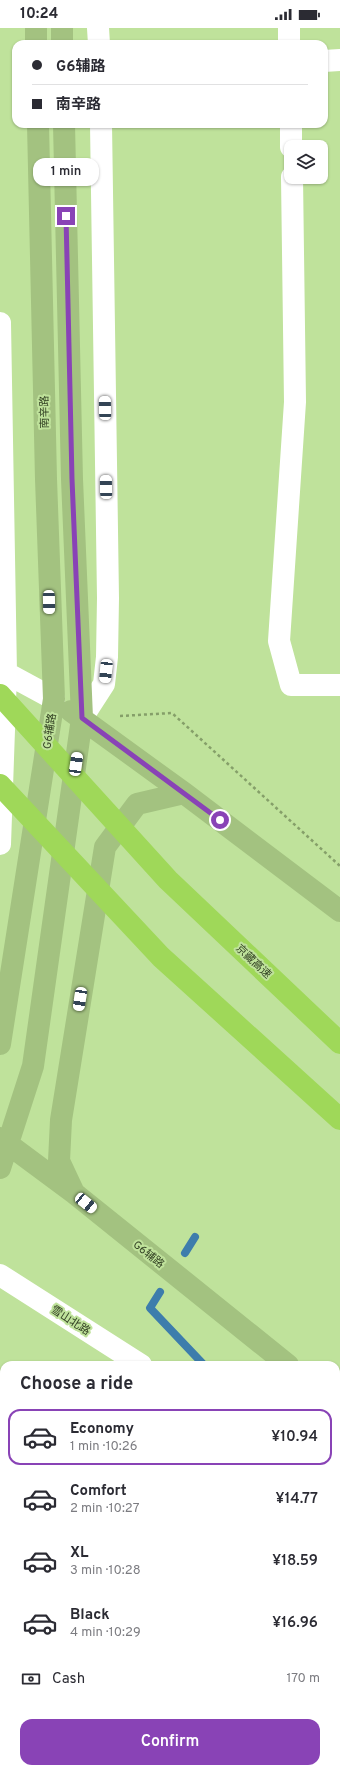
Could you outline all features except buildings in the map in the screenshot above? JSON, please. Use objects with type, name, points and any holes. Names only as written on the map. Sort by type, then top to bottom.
[{"type":"highway","name":"京藏高速","points":[[0,695],[168,880],[340,1043]]},
{"type":"highway","points":[[0,785],[161,957],[340,1119]]},
{"type":"main road","points":[[36,28],[36,40]]},
{"type":"main road","points":[[62,28],[62,40]]},
{"type":"main road","name":"南辛路","points":[[38,128],[47,533],[54,699]]},
{"type":"main road","points":[[0,1168],[4,1141],[34,1066],[82,718],[72,479],[64,128]]},
{"type":"main road","name":"G6辅路","points":[[1,1033],[54,699],[184,793],[340,911]]},
{"type":"main road","points":[[74,1193],[59,1161],[60,1120],[105,847],[137,804],[184,793]]},
{"type":"main road","points":[[0,1114],[4,1141]]},
{"type":"main road","name":"G6辅路","points":[[4,1141],[74,1193],[283,1361]]},
{"type":"street","points":[[98,28],[99,40]]},
{"type":"street","points":[[289,28],[289,40]]},
{"type":"street","points":[[328,61],[340,60]]},
{"type":"street","points":[[82,718],[104,684],[107,657],[108,598],[101,128]]},
{"type":"street","points":[[291,128],[291,140]]},
{"type":"street","points":[[292,184],[295,402],[279,641],[291,685],[340,685]]},
{"type":"street","points":[[0,323],[6,673],[0,844]]},
{"type":"street","points":[[6,673],[54,699]]},
{"type":"street","name":"雪山北路","points":[[0,1275],[135,1361]]},
{"type":"path","points":[[82,718],[172,713],[340,866]]},
{"type":"waterway","points":[[185,1253],[195,1237]]},
{"type":"waterway","points":[[160,1292],[150,1308],[200,1361]]},
{"type":"route","points":[[66,216],[72,479],[82,718],[220,820]]}]
